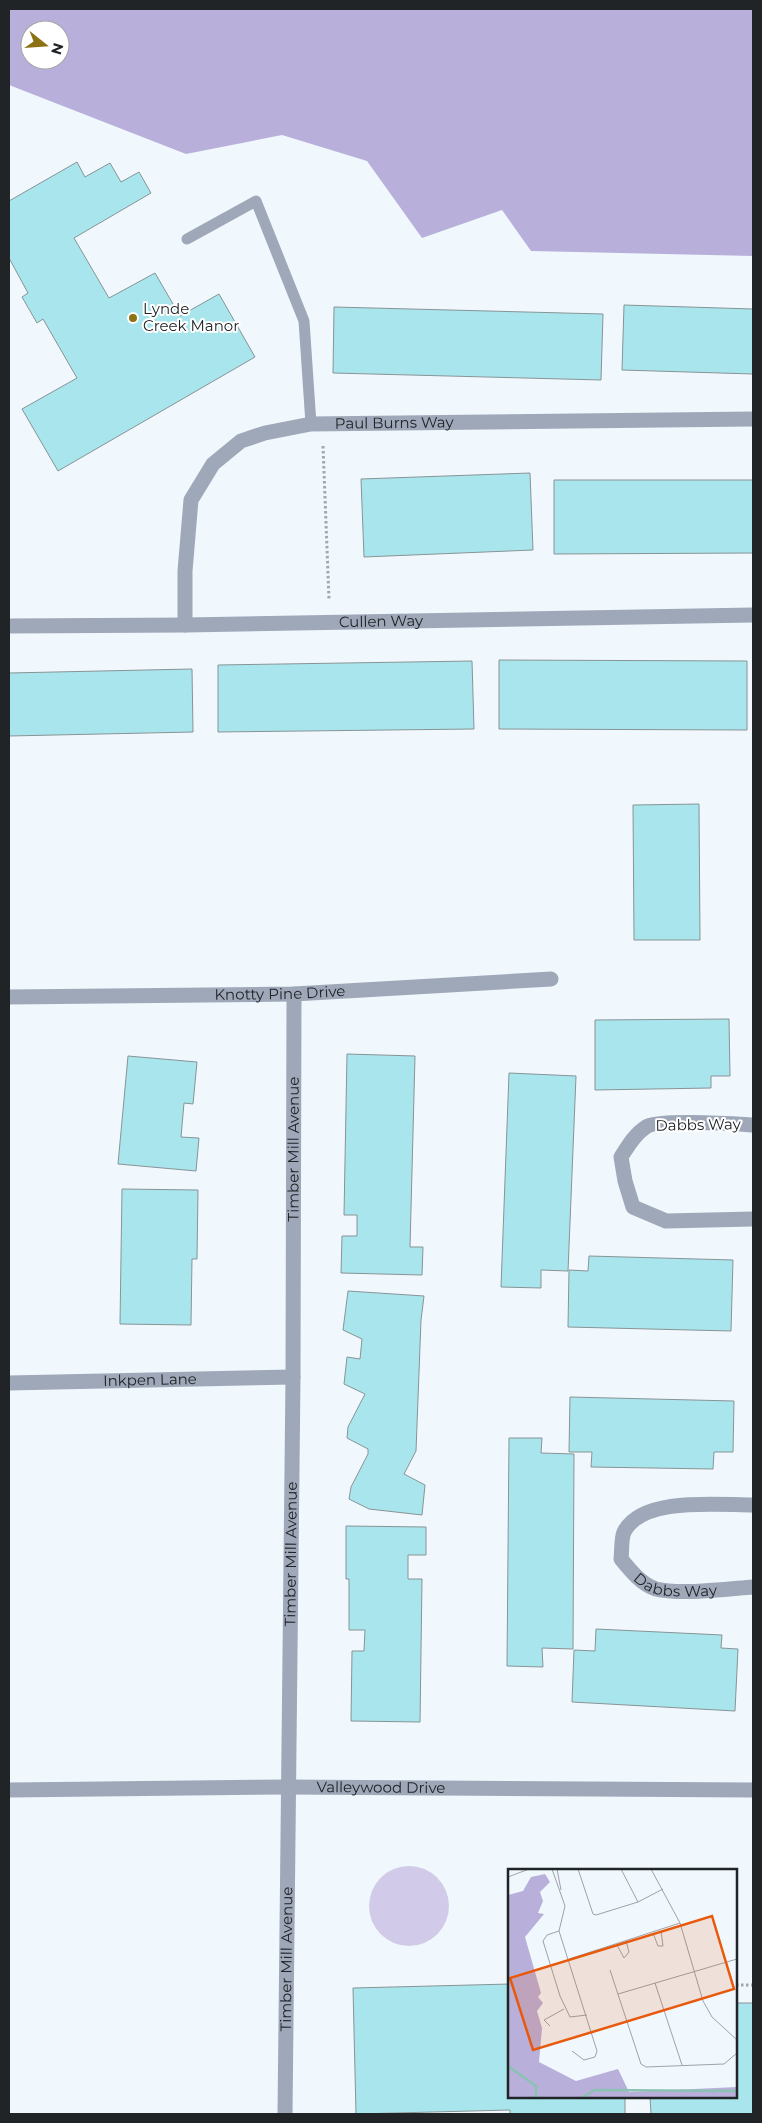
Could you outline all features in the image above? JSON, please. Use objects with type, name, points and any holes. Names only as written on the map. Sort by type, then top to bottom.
[{"type":"street","name":"Paul Burns Way","points":[[185,625],[185,571],[191,500],[213,464],[241,441],[265,433],[317,424],[753,418]]},
{"type":"street","name":"Cullen Way","points":[[9,626],[185,625],[753,615]]},
{"type":"street","name":"Knotty Pine Drive","points":[[9,997],[294,994],[551,979]]},
{"type":"street","name":"Timber Mill Avenue","points":[[285,2114],[287,1788],[293,1376],[294,994]]},
{"type":"street","name":"Dabbs Way","points":[[753,1125],[675,1123],[647,1126],[632,1141],[621,1157],[625,1181],[633,1207],[666,1221],[753,1219]]},
{"type":"street","name":"Inkpen Lane","points":[[9,1383],[293,1376]]},
{"type":"street","name":"Dabbs Way","points":[[753,1505],[664,1506],[640,1514],[624,1533],[622,1559],[633,1574],[655,1589],[687,1591],[753,1587]]},
{"type":"street","name":"Valleywood Drive","points":[[9,1790],[287,1788],[753,1790]]},
{"type":"lane","points":[[187,239],[256,201],[304,321],[317,424]]},
{"type":"path","points":[[317,424],[330,622]]},
{"type":"path","points":[[737,1985],[753,1985]]},
{"type":"shaded area","points":[[9,9],[753,9],[753,256],[531,251],[502,210],[422,238],[367,161],[282,135],[186,154],[9,85]]},
{"type":"shaded area","points":[[409,1866],[424,1869],[437,1878],[446,1891],[449,1906],[446,1921],[437,1934],[424,1943],[409,1946],[394,1943],[381,1934],[372,1921],[369,1906],[372,1891],[381,1878],[394,1869]]},
{"type":"building","name":"Lynde Creek Manor","points":[[77,162],[85,177],[110,163],[121,182],[139,172],[151,193],[74,238],[109,298],[155,273],[180,316],[219,294],[255,357],[58,471],[22,409],[77,378],[43,319],[37,323],[22,297],[28,293],[9,258],[9,201]]},
{"type":"building","points":[[624,305],[753,309],[753,374],[622,370]]},
{"type":"building","points":[[334,307],[603,314],[601,380],[333,373]]},
{"type":"building","points":[[530,473],[533,550],[364,557],[361,479]]},
{"type":"building","points":[[554,480],[753,480],[753,553],[554,554]]},
{"type":"building","points":[[499,660],[747,661],[747,730],[499,729]]},
{"type":"building","points":[[472,661],[474,729],[218,732],[218,665]]},
{"type":"building","points":[[192,669],[193,732],[9,736],[9,673]]},
{"type":"building","points":[[699,804],[700,940],[634,940],[633,805]]},
{"type":"building","points":[[729,1019],[730,1076],[711,1076],[711,1088],[595,1090],[595,1020]]},
{"type":"building","points":[[347,1054],[415,1056],[410,1247],[423,1247],[422,1275],[341,1273],[342,1236],[357,1236],[357,1215],[344,1215]]},
{"type":"building","points":[[128,1056],[197,1062],[193,1104],[184,1103],[181,1137],[199,1138],[196,1171],[118,1164]]},
{"type":"building","points":[[509,1073],[576,1076],[568,1271],[541,1270],[541,1288],[501,1287]]},
{"type":"building","points":[[122,1189],[198,1190],[197,1259],[192,1259],[191,1325],[120,1324]]},
{"type":"building","points":[[589,1256],[733,1260],[731,1331],[568,1327],[569,1270],[588,1271]]},
{"type":"building","points":[[348,1291],[424,1296],[421,1320],[416,1451],[404,1474],[425,1485],[422,1515],[369,1509],[349,1499],[351,1487],[368,1454],[368,1449],[347,1438],[348,1427],[365,1394],[344,1384],[347,1357],[360,1359],[362,1339],[343,1330]]},
{"type":"building","points":[[570,1397],[734,1401],[733,1452],[714,1452],[713,1469],[591,1467],[592,1452],[569,1452]]},
{"type":"building","points":[[509,1438],[542,1438],[541,1453],[574,1454],[573,1649],[542,1648],[543,1667],[507,1666]]},
{"type":"building","points":[[346,1526],[426,1527],[426,1555],[408,1555],[408,1579],[422,1579],[420,1722],[351,1721],[352,1651],[364,1651],[365,1630],[349,1630],[349,1579],[346,1579]]},
{"type":"building","points":[[596,1629],[722,1635],[721,1648],[738,1649],[735,1711],[572,1702],[574,1650],[595,1651]]},
{"type":"building","points":[[508,1984],[508,2098],[625,2098],[625,2114],[510,2114],[510,2110],[356,2114],[353,1988]]},
{"type":"building","points":[[737,2003],[753,2003],[753,2114],[651,2114],[650,2098],[737,2098]]},
{"type":"place","name":"Lynde Creek Manor","points":[[133,318]]}]
